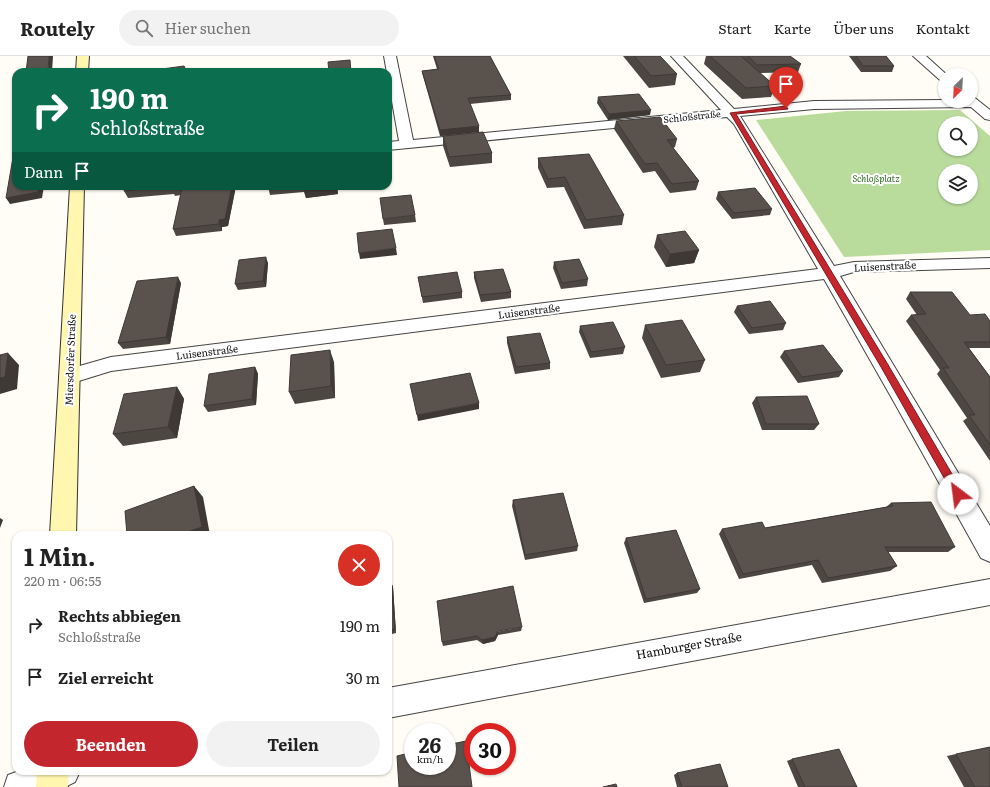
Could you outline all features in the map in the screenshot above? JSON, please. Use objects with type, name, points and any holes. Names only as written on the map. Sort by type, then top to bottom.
[{"type":"street","points":[[82,68],[83,56]]},
{"type":"street","points":[[390,56],[407,144]]},
{"type":"street","points":[[677,56],[733,113],[899,390],[990,550]]},
{"type":"street","points":[[919,56],[938,73]]},
{"type":"street","name":"Schloßstraße","points":[[392,146],[733,113],[844,104],[938,103]]},
{"type":"street","points":[[978,107],[990,116]]},
{"type":"street","name":"Miersdorfer Straße","points":[[63,531],[77,190]]},
{"type":"street","name":"Luisenstraße","points":[[69,376],[111,364],[829,273],[854,267],[990,263]]},
{"type":"street","name":"Hamburger Straße","points":[[392,702],[990,592]]},
{"type":"street","points":[[20,787],[55,776]]},
{"type":"green space","name":"Schloßplatz","points":[[960,110],[967,116],[938,116],[938,156],[978,156],[978,126],[990,136],[990,250],[844,257],[756,120],[846,111]]},
{"type":"building","points":[[28,56],[49,56],[48,68],[26,68]]},
{"type":"building","points":[[434,56],[490,56],[511,95],[468,98],[479,126],[440,130],[422,71],[439,69]]},
{"type":"building","points":[[634,56],[660,56],[677,74],[651,76]]},
{"type":"building","points":[[710,56],[741,56],[775,86],[746,88]]},
{"type":"building","points":[[748,56],[790,56],[801,64],[757,65]]},
{"type":"building","points":[[856,56],[886,56],[894,66],[863,66]]},
{"type":"building","points":[[350,60],[351,68],[329,68],[328,62]]},
{"type":"building","points":[[184,66],[185,68],[170,68]]},
{"type":"building","points":[[639,94],[651,110],[609,114],[598,97]]},
{"type":"building","points":[[660,117],[677,139],[667,140],[699,181],[672,184],[657,163],[645,164],[616,121]]},
{"type":"building","points":[[483,132],[492,153],[449,157],[443,136]]},
{"type":"building","points":[[589,154],[624,215],[586,220],[565,177],[548,179],[538,158]]},
{"type":"building","points":[[12,163],[12,190],[38,190],[38,192],[6,198]]},
{"type":"building","points":[[755,188],[772,209],[734,213],[718,192]]},
{"type":"building","points":[[182,190],[231,190],[225,219],[219,220],[219,224],[173,229]]},
{"type":"building","points":[[411,195],[415,215],[383,219],[380,198]]},
{"type":"building","points":[[392,229],[396,248],[359,253],[357,233]]},
{"type":"building","points":[[685,231],[699,250],[670,254],[657,235]]},
{"type":"building","points":[[266,257],[263,281],[235,284],[239,260]]},
{"type":"building","points":[[579,259],[588,279],[562,283],[554,262]]},
{"type":"building","points":[[503,269],[511,292],[480,295],[474,272]]},
{"type":"building","points":[[457,272],[462,292],[422,297],[418,277]]},
{"type":"building","points":[[178,277],[166,337],[118,343],[137,281]]},
{"type":"building","points":[[910,292],[952,292],[970,315],[985,314],[990,321],[990,342],[964,342],[990,377],[990,445],[969,415],[975,415],[943,368],[949,368],[911,315],[926,314]]},
{"type":"building","points":[[770,301],[786,323],[752,328],[737,306]]},
{"type":"building","points":[[682,320],[705,360],[666,365],[645,325]]},
{"type":"building","points":[[613,322],[625,347],[591,352],[580,326]]},
{"type":"building","points":[[540,333],[550,363],[516,367],[507,337]]},
{"type":"building","points":[[823,345],[843,371],[802,377],[784,351]]},
{"type":"building","points":[[330,350],[331,386],[289,392],[291,355]]},
{"type":"building","points":[[8,353],[5,377],[0,378],[0,355]]},
{"type":"building","points":[[255,367],[252,399],[204,406],[209,374]]},
{"type":"building","points":[[470,373],[479,403],[417,415],[410,384]]},
{"type":"building","points":[[177,387],[168,427],[113,434],[124,394]]},
{"type":"building","points":[[807,396],[819,424],[766,424],[756,397]]},
{"type":"building","points":[[194,486],[202,527],[190,531],[127,531],[125,511]]},
{"type":"building","points":[[563,493],[578,546],[525,555],[513,500]]},
{"type":"building","points":[[931,502],[955,547],[885,547],[897,566],[828,578],[818,560],[743,574],[722,529],[762,522],[765,528],[893,506],[891,503]]},
{"type":"building","points":[[676,530],[700,589],[646,599],[626,538]]},
{"type":"building","points":[[513,586],[522,627],[498,631],[495,637],[482,640],[477,636],[442,642],[437,601]]},
{"type":"building","points":[[392,594],[395,629],[392,630]]},
{"type":"building","points":[[464,741],[464,775],[470,775],[472,787],[399,787],[397,756],[404,754],[404,775],[456,775],[456,743]]},
{"type":"building","points":[[990,747],[990,787],[975,787],[956,754]]},
{"type":"building","points":[[839,749],[857,787],[805,787],[792,759]]},
{"type":"building","points":[[720,764],[728,787],[682,787],[677,773]]},
{"type":"building","points":[[616,784],[617,787],[603,787]]},
{"type":"route","points":[[786,108],[733,113],[740,122],[884,365],[958,494]]}]
